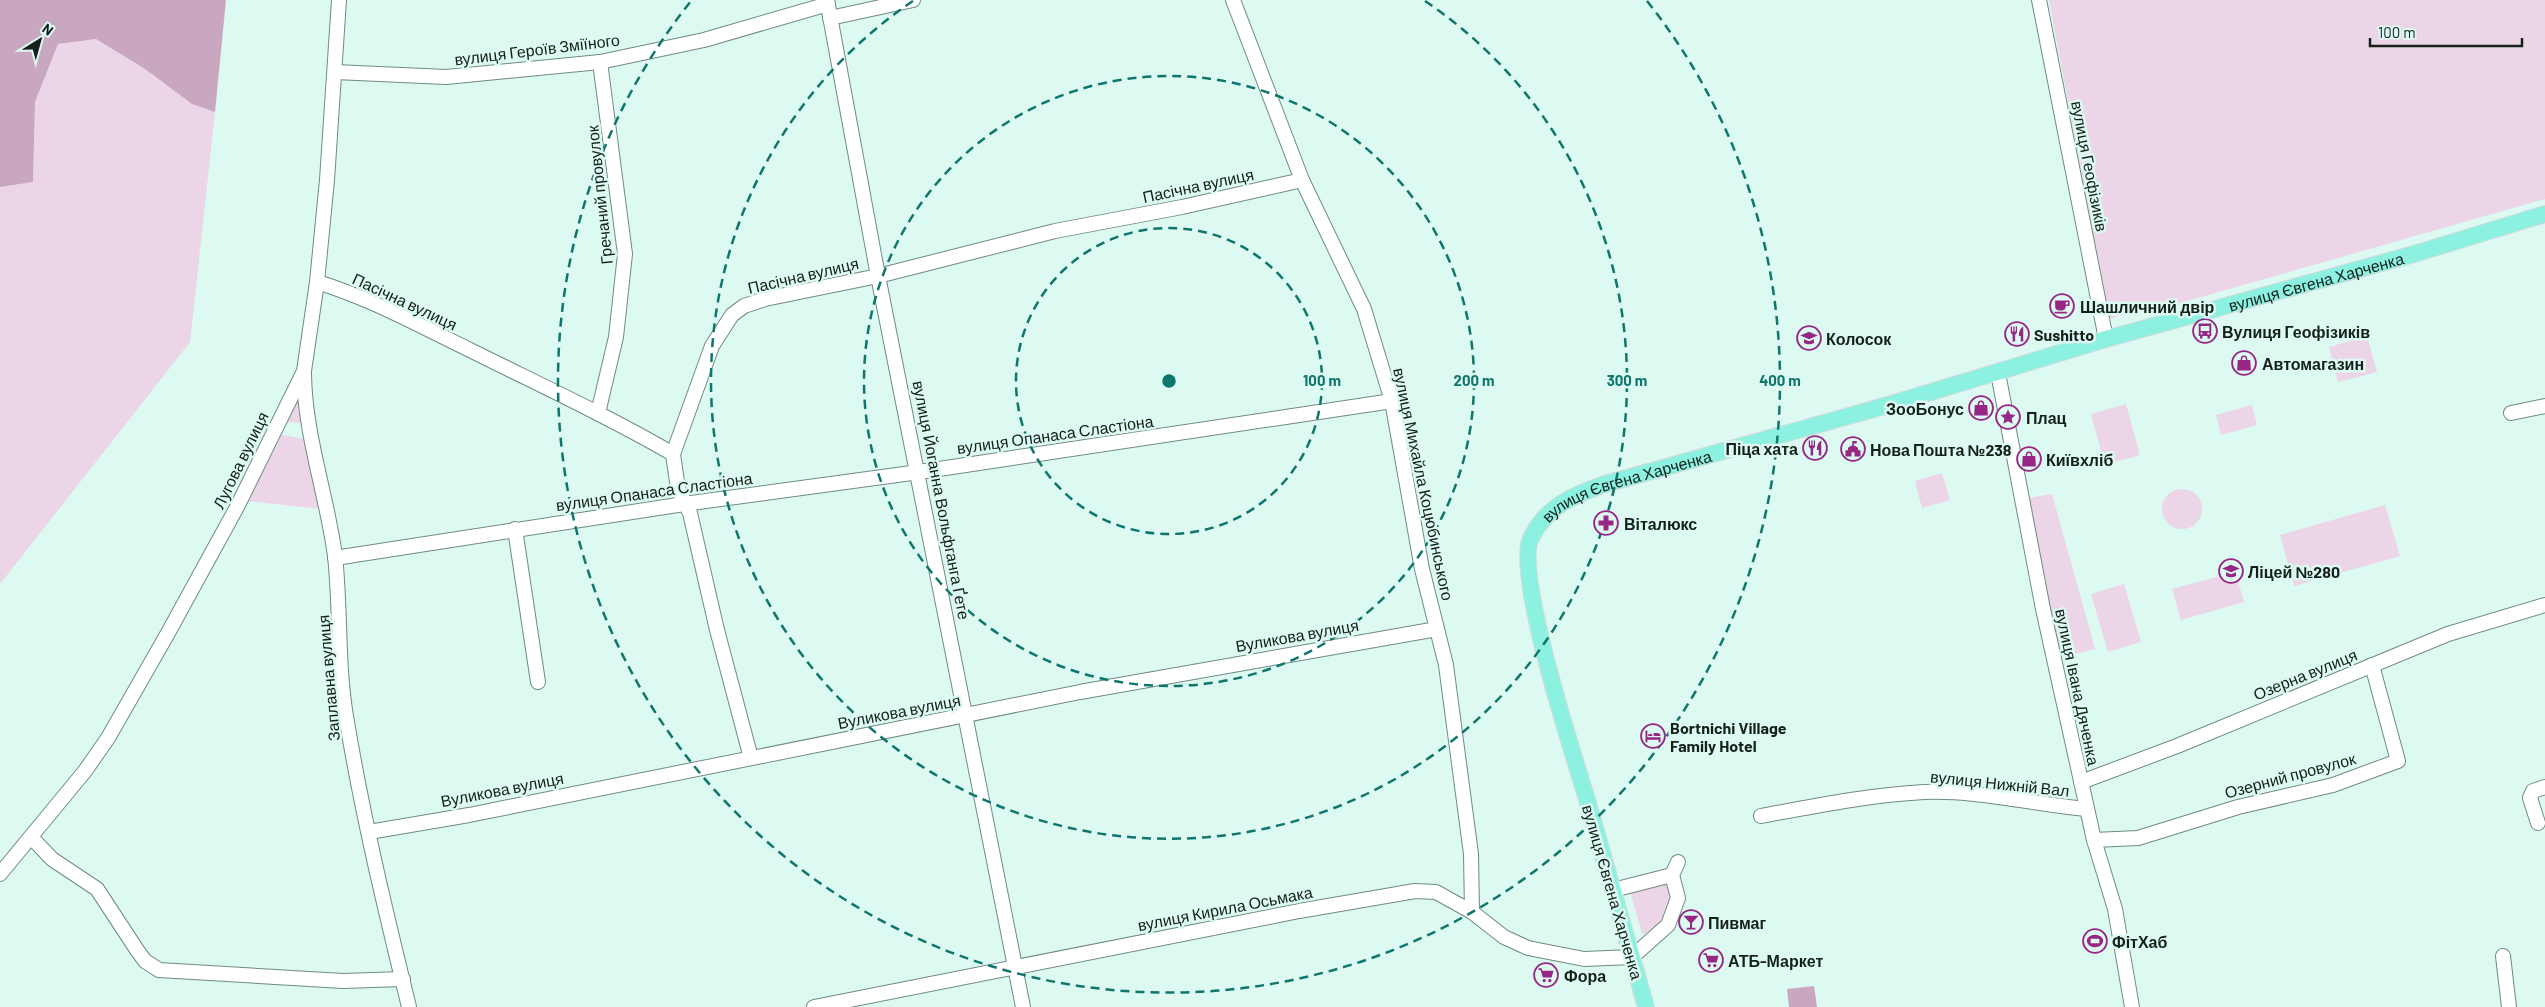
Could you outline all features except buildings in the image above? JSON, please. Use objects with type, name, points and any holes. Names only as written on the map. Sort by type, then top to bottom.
[{"type":"main road","name":"вулиця Євгена Харченка","points":[[1646,1007],[1542,644],[1529,577],[1527,556],[1531,538],[1545,516],[1559,503],[1602,485],[2545,214]]},
{"type":"street","name":"Лугова вулиця","points":[[0,874],[85,771],[108,738],[237,506],[304,371],[317,282],[339,0]]},
{"type":"street","name":"вулиця Героїв Зміїного","points":[[334,72],[446,77],[600,62],[704,40],[828,7],[914,0]]},
{"type":"street","name":"вулиця Михайла Коцюбинського","points":[[1233,0],[1302,180],[1364,309],[1392,402],[1411,512],[1446,665],[1471,854],[1472,912]]},
{"type":"street","name":"вулиця Геофізиків","points":[[2040,0],[2106,339]]},
{"type":"street","name":"вулиця Йоганна Вольфганга Ґете","points":[[828,7],[878,276],[919,472],[1022,1007]]},
{"type":"street","name":"Гречаний провулок","points":[[598,413],[616,337],[625,254],[600,62]]},
{"type":"street","name":"Пасічна вулиця","points":[[317,282],[342,290],[403,318],[598,413],[673,454],[712,346],[732,315],[744,306],[764,298],[878,276],[1055,231],[1182,208],[1302,180]]},
{"type":"street","name":"Заплавна вулиця","points":[[304,371],[304,403],[308,431],[330,520],[335,558],[346,721],[369,832],[410,1007]]},
{"type":"street","name":"вулиця Івана Дяченка","points":[[1998,372],[2043,609],[2094,840],[2115,909],[2132,1007]]},
{"type":"street","name":"вулиця Опанаса Сластіона","points":[[335,558],[416,547],[515,529],[684,504],[919,472],[1392,402]]},
{"type":"street","points":[[2511,413],[2545,406]]},
{"type":"street","points":[[673,454],[678,490],[690,513],[717,630],[751,758]]},
{"type":"street","points":[[515,529],[538,682]]},
{"type":"street","name":"Озерна вулиця","points":[[2081,782],[2177,746],[2448,634],[2545,605]]},
{"type":"street","name":"Вуликова вулиця","points":[[369,832],[468,815],[1192,671],[1437,629]]},
{"type":"street","name":"Озерний провулок","points":[[2094,840],[2138,838],[2238,807],[2333,785],[2398,761],[2372,665]]},
{"type":"street","points":[[2538,824],[2530,798],[2533,790],[2545,787]]},
{"type":"street","name":"вулиця Нижній Вал","points":[[1761,816],[1847,800],[1924,792],[2087,809]]},
{"type":"street","points":[[31,836],[52,859],[98,889],[145,961],[159,970],[343,981],[402,979]]},
{"type":"street","points":[[1632,957],[1668,925],[1678,898],[1672,875],[1678,862]]},
{"type":"street","points":[[1613,890],[1672,875]]},
{"type":"street","name":"вулиця Кирила Осьмака","points":[[814,1007],[1299,911],[1414,891],[1436,892],[1472,912],[1504,937],[1528,948],[1584,958],[1632,957]]},
{"type":"street","points":[[2504,956],[2508,1007]]},
{"type":"shaded area","points":[[0,0],[226,0],[215,112],[192,104],[145,69],[96,39],[58,44],[35,102],[33,182],[0,187]]},
{"type":"shaded area","points":[[2049,0],[2545,0],[2545,199],[2145,313],[2141,310],[2109,319]]},
{"type":"shaded area","points":[[96,39],[145,69],[192,104],[215,112],[190,342],[0,584],[0,187],[33,182],[35,102],[58,44]]},
{"type":"shaded area","points":[[2367,336],[2377,372],[2338,382],[2329,347]]},
{"type":"shaded area","points":[[299,398],[301,423],[287,422]]},
{"type":"shaded area","points":[[2126,404],[2140,455],[2105,465],[2091,414]]},
{"type":"shaded area","points":[[2252,405],[2257,425],[2221,435],[2216,415]]},
{"type":"shaded area","points":[[282,435],[304,439],[321,509],[247,501]]},
{"type":"shaded area","points":[[1942,473],[1950,500],[1922,508],[1915,481]]},
{"type":"shaded area","points":[[2186,489],[2193,492],[2199,498],[2202,509],[2201,517],[2193,526],[2186,529],[2178,529],[2171,526],[2163,517],[2162,505],[2165,498],[2174,490]]},
{"type":"shaded area","points":[[2052,494],[2095,649],[2060,658],[2028,498]]},
{"type":"shaded area","points":[[2385,505],[2400,556],[2294,586],[2280,535]]},
{"type":"shaded area","points":[[2235,572],[2244,602],[2181,620],[2172,589]]},
{"type":"shaded area","points":[[2124,584],[2141,642],[2108,652],[2091,594]]},
{"type":"shaded area","points":[[1666,880],[1671,895],[1670,908],[1654,930],[1642,934],[1630,891]]},
{"type":"shaded area","points":[[1814,986],[1817,1007],[1789,1007],[1787,989]]},
{"type":"place","name":"Шашличний двір","points":[[2062,306]]},
{"type":"place","name":"Вулиця Геофізиків","points":[[2205,331]]},
{"type":"place","name":"Sushitto","points":[[2017,334]]},
{"type":"place","name":"Колосок","points":[[1809,338]]},
{"type":"place","name":"Автомагазин","points":[[2244,363]]},
{"type":"place","name":"ЗооБонус","points":[[1981,408]]},
{"type":"place","name":"Плац","points":[[2008,417]]},
{"type":"place","name":"Піца хата","points":[[1815,448]]},
{"type":"place","name":"Нова Пошта №238","points":[[1853,449]]},
{"type":"place","name":"Київхліб","points":[[2029,459]]},
{"type":"place","name":"Віталюкс","points":[[1606,523]]},
{"type":"place","name":"Ліцей №280","points":[[2231,571]]},
{"type":"place","name":"Bortnichi Village Family Hotel","points":[[1653,736]]},
{"type":"place","name":"Пивмаг","points":[[1691,922]]},
{"type":"place","name":"ФітХаб","points":[[2095,941]]},
{"type":"place","name":"АТБ-Маркет","points":[[1711,960]]},
{"type":"place","name":"Фора","points":[[1546,975]]}]
